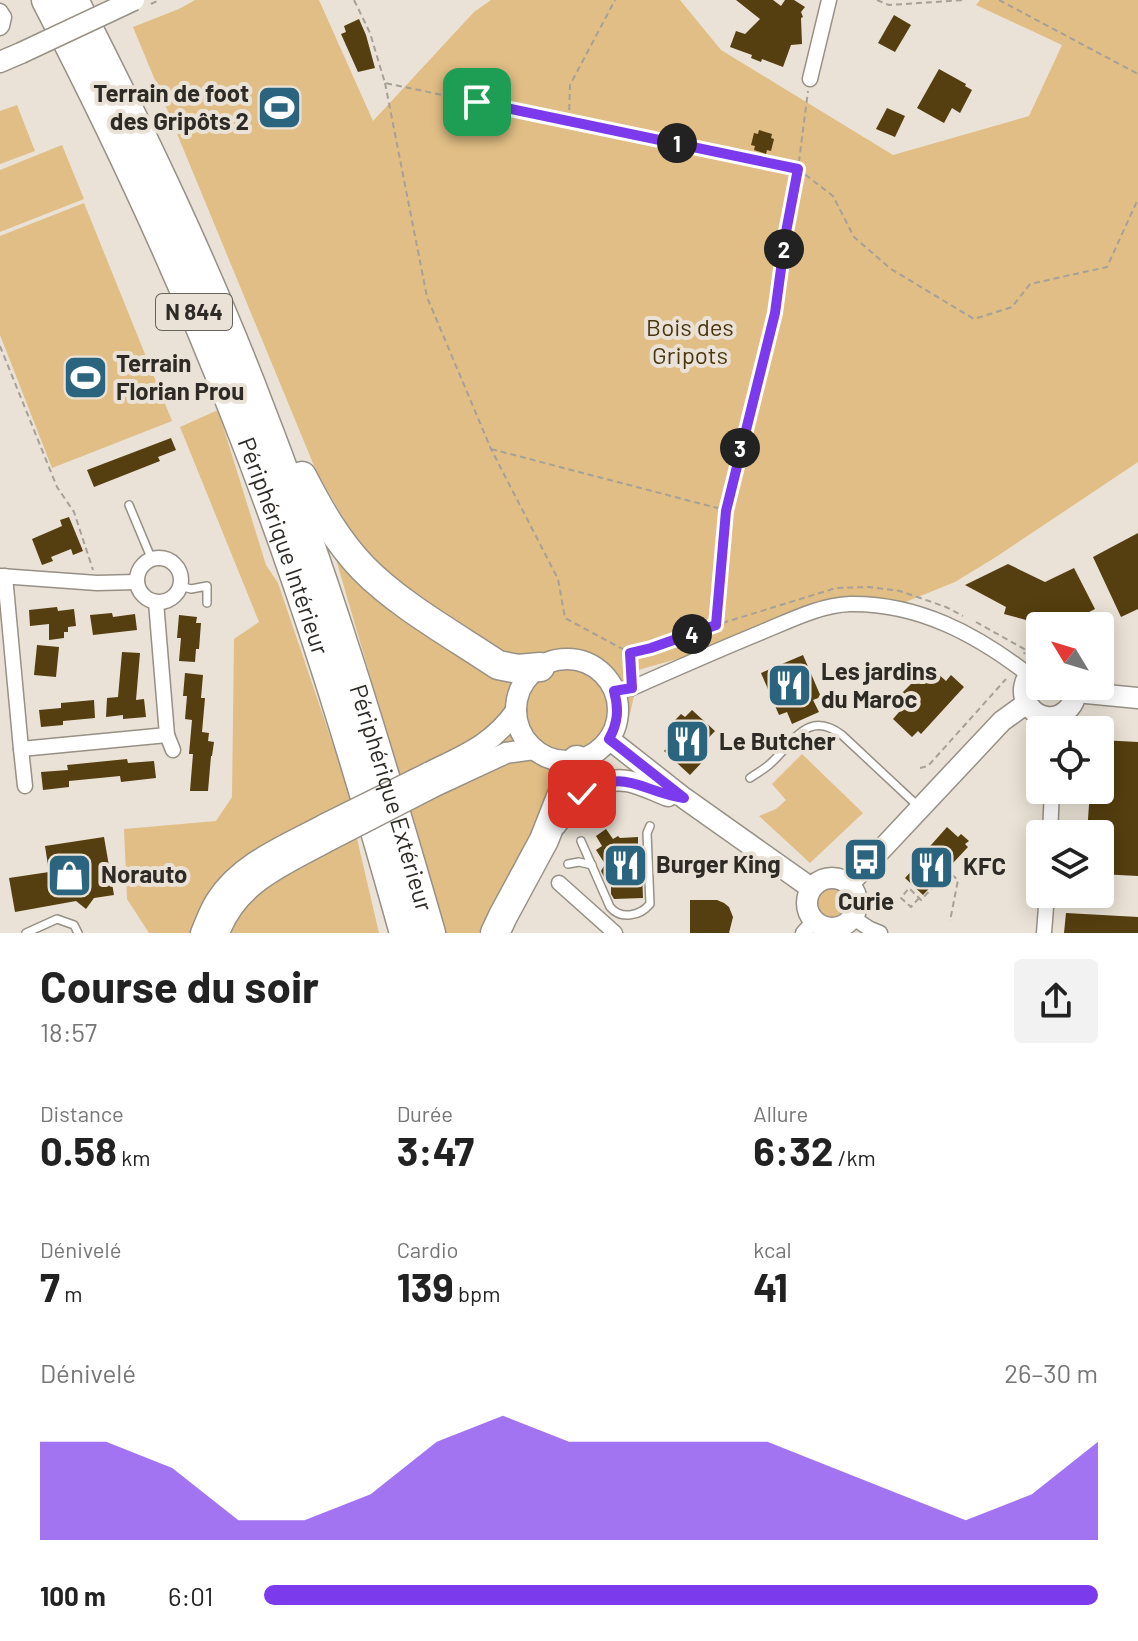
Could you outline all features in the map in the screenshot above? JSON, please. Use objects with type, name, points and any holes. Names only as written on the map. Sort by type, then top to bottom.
[{"type":"highway","name":"Périphérique Intérieur","points":[[46,0],[143,197],[235,414],[315,635],[404,933]]},
{"type":"highway","name":"Périphérique Extérieur","points":[[74,0],[166,185],[249,380],[288,481],[334,613],[431,933]]},
{"type":"highway","points":[[249,380],[266,393],[320,511],[363,568],[394,595],[498,665],[518,669],[540,667]]},
{"type":"highway","points":[[495,933],[544,840],[577,760]]},
{"type":"highway","points":[[386,868],[379,888],[388,933]]},
{"type":"street","points":[[0,62],[134,0]]},
{"type":"street","points":[[810,79],[829,0]]},
{"type":"street","points":[[0,11],[4,17],[0,28]]},
{"type":"street","points":[[152,560],[168,560],[178,569],[180,586],[167,601],[146,599],[139,591],[138,573],[144,564],[152,560]]},
{"type":"street","points":[[25,786],[2,576],[97,583],[137,582]]},
{"type":"street","points":[[156,602],[167,735],[173,750]]},
{"type":"street","points":[[623,689],[596,668],[578,660],[558,660],[540,667],[525,682],[517,701],[521,732],[534,749],[544,755],[554,759],[577,760],[600,748],[609,739],[617,720],[617,701],[623,689],[792,620],[848,604],[908,610],[940,620],[1026,668]]},
{"type":"street","points":[[1026,678],[1024,695],[1027,703],[1041,716]]},
{"type":"street","points":[[1114,695],[1138,698]]},
{"type":"street","points":[[1062,716],[1074,700]]},
{"type":"street","points":[[849,884],[1002,721],[1027,703]]},
{"type":"street","points":[[201,933],[217,898],[234,879],[262,858],[328,832],[430,780],[484,745],[516,711]]},
{"type":"street","points":[[21,749],[167,735]]},
{"type":"street","points":[[609,739],[684,798],[811,888]]},
{"type":"street","points":[[430,780],[506,753],[534,749]]},
{"type":"street","points":[[544,840],[582,794],[596,785],[628,781],[667,796],[684,798]]},
{"type":"street","points":[[219,933],[232,906],[254,884],[328,832]]},
{"type":"street","points":[[831,877],[849,884],[857,900],[852,917],[836,928],[809,927],[810,915],[806,906],[811,888],[821,879],[831,877]]},
{"type":"street","points":[[559,883],[615,933]]},
{"type":"street","points":[[1044,933],[1046,908]]},
{"type":"street","points":[[852,917],[880,933]]},
{"type":"lane","points":[[129,505],[152,560]]},
{"type":"lane","points":[[180,586],[191,589],[207,586],[207,603]]},
{"type":"lane","points":[[750,778],[770,764],[801,732],[814,726],[825,726],[842,735],[920,808]]},
{"type":"lane","points":[[581,841],[610,907],[614,912],[638,914],[650,904],[647,833],[650,826]]},
{"type":"lane","points":[[568,864],[579,862],[592,865]]},
{"type":"lane","points":[[26,933],[57,919],[74,925],[78,933]]},
{"type":"path","points":[[354,0],[370,33],[385,83],[427,297],[491,449],[558,579],[565,618],[630,653],[836,588],[869,587],[900,591],[946,607],[1026,650]]},
{"type":"path","points":[[569,121],[570,85],[615,0]]},
{"type":"path","points":[[877,0],[889,5],[965,0]]},
{"type":"path","points":[[999,0],[1138,74]]},
{"type":"path","points":[[716,625],[726,511],[775,313],[810,79]]},
{"type":"path","points":[[385,83],[798,169],[833,196],[854,237],[891,269],[974,319],[1012,307],[1030,284],[1107,267],[1138,199]]},
{"type":"path","points":[[0,346],[57,487],[74,512],[97,583]]},
{"type":"path","points":[[491,449],[726,511]]},
{"type":"path","points":[[623,689],[630,653]]},
{"type":"path","points":[[920,768],[928,766],[1026,671]]},
{"type":"path","points":[[919,898],[909,888],[901,898],[911,907],[948,871],[958,880],[950,921]]},
{"type":"green space","name":"Bois des Gripots","points":[[195,0],[319,0],[373,121],[474,12],[491,0],[680,0],[721,50],[893,155],[1029,116],[1062,45],[976,5],[980,0],[1138,0],[1138,462],[955,582],[903,603],[871,597],[841,597],[791,613],[698,653],[631,672],[635,692],[628,722],[596,761],[578,771],[552,797],[479,933],[445,933],[333,549],[347,524],[317,473],[133,27]]},
{"type":"green space","points":[[17,105],[35,151],[0,164],[0,111]]},
{"type":"green space","points":[[62,145],[84,199],[0,232],[0,170]]},
{"type":"green space","name":"Terrain Florian Prou","points":[[84,203],[172,421],[52,468],[0,335],[0,236]]},
{"type":"green space","points":[[218,410],[266,565],[278,583],[349,792],[379,933],[149,933],[127,899],[124,829],[216,821],[232,797],[234,639],[259,622],[180,427]]},
{"type":"green space","points":[[802,754],[863,813],[810,863],[759,816],[776,809],[786,800],[772,784]]},
{"type":"green space","points":[[833,887],[844,892],[849,903],[844,914],[833,919],[822,914],[817,903],[822,892]]},
{"type":"building","points":[[736,0],[773,0],[781,6],[785,0],[794,0],[805,7],[801,12],[802,44],[791,45],[783,67],[762,59],[761,62],[730,47],[736,31],[745,34],[760,19]]},
{"type":"building","points":[[894,15],[911,25],[895,52],[878,43]]},
{"type":"building","points":[[359,19],[375,68],[358,72],[341,34],[346,32],[344,26]]},
{"type":"building","points":[[939,69],[972,90],[960,113],[952,108],[944,123],[917,108]]},
{"type":"building","points":[[887,108],[905,116],[895,137],[876,129]]},
{"type":"building","points":[[759,130],[772,134],[771,138],[774,139],[771,151],[767,150],[766,154],[754,150],[755,146],[751,145],[754,133],[758,134]]},
{"type":"building","points":[[171,438],[176,450],[158,457],[160,461],[94,487],[87,470]]},
{"type":"building","points":[[69,517],[83,551],[73,555],[71,549],[51,557],[53,561],[42,565],[32,539],[62,526],[60,520]]},
{"type":"building","points":[[1138,533],[1138,609],[1121,617],[1093,557]]},
{"type":"building","points":[[1008,564],[1045,582],[1074,568],[1095,609],[1089,612],[1026,612],[1026,620],[1004,614],[1006,607],[965,585]]},
{"type":"building","points":[[57,607],[58,611],[74,609],[76,626],[68,627],[64,638],[49,640],[49,624],[30,626],[29,610]]},
{"type":"building","points":[[112,613],[113,617],[135,614],[137,630],[93,635],[90,615]]},
{"type":"building","points":[[179,615],[197,617],[196,623],[201,623],[195,662],[179,661]]},
{"type":"building","points":[[37,645],[59,647],[56,677],[34,675]]},
{"type":"building","points":[[122,652],[140,653],[136,700],[144,699],[146,717],[106,717],[107,698],[118,697]]},
{"type":"building","points":[[803,655],[821,697],[813,700],[819,712],[792,724],[787,712],[779,715],[761,673]]},
{"type":"building","points":[[936,672],[946,681],[951,675],[964,687],[921,734],[918,731],[912,737],[893,719],[906,704],[898,697],[919,676],[926,683]]},
{"type":"building","points":[[185,673],[203,675],[201,698],[205,698],[202,732],[209,733],[208,741],[214,742],[208,791],[190,791],[192,720],[185,719]]},
{"type":"building","points":[[94,700],[95,718],[41,727],[39,710],[61,708],[61,703]]},
{"type":"building","name":"Le Butcher","points":[[692,710],[715,731],[697,750],[706,758],[690,775],[664,751],[680,734],[670,725],[681,714],[685,717]]},
{"type":"building","points":[[1114,741],[1138,742],[1138,876],[1114,875],[1114,820],[1088,820],[1089,804],[1114,804]]},
{"type":"building","points":[[127,759],[128,763],[154,761],[156,778],[121,782],[120,776],[69,781],[69,787],[43,790],[41,772],[68,770],[67,765]]},
{"type":"building","name":"KFC","points":[[947,827],[958,837],[961,834],[969,841],[965,844],[968,847],[923,895],[905,878]]},
{"type":"building","name":"Burger King","points":[[606,829],[613,839],[618,836],[638,837],[643,898],[614,899],[611,894],[611,876],[604,877],[601,871],[605,864],[596,850],[602,846],[596,836]]},
{"type":"building","name":"Norauto","points":[[104,837],[114,895],[94,898],[86,909],[76,901],[15,912],[9,878],[49,872],[45,846]]},
{"type":"building","points":[[690,900],[717,900],[729,907],[733,917],[729,933],[690,933]]},
{"type":"building","points":[[1066,913],[1138,917],[1138,933],[1064,933]]},
{"type":"place","name":"Terrain de foot des Gripôts 2","points":[[280,108]]},
{"type":"place","name":"Terrain Florian Prou","points":[[85,378]]},
{"type":"place","name":"Les jardins du Maroc","points":[[790,686]]},
{"type":"place","name":"Le Butcher","points":[[688,742]]},
{"type":"place","name":"Curie","points":[[866,860]]},
{"type":"place","name":"Burger King","points":[[625,865]]},
{"type":"place","name":"KFC","points":[[932,867]]},
{"type":"place","name":"Norauto","points":[[70,875]]},
{"type":"route","points":[[477,102],[798,169],[775,313],[726,511],[716,625],[630,653],[632,688],[614,691],[617,720],[609,739],[684,798],[667,796],[628,781],[596,785],[582,794]]}]
